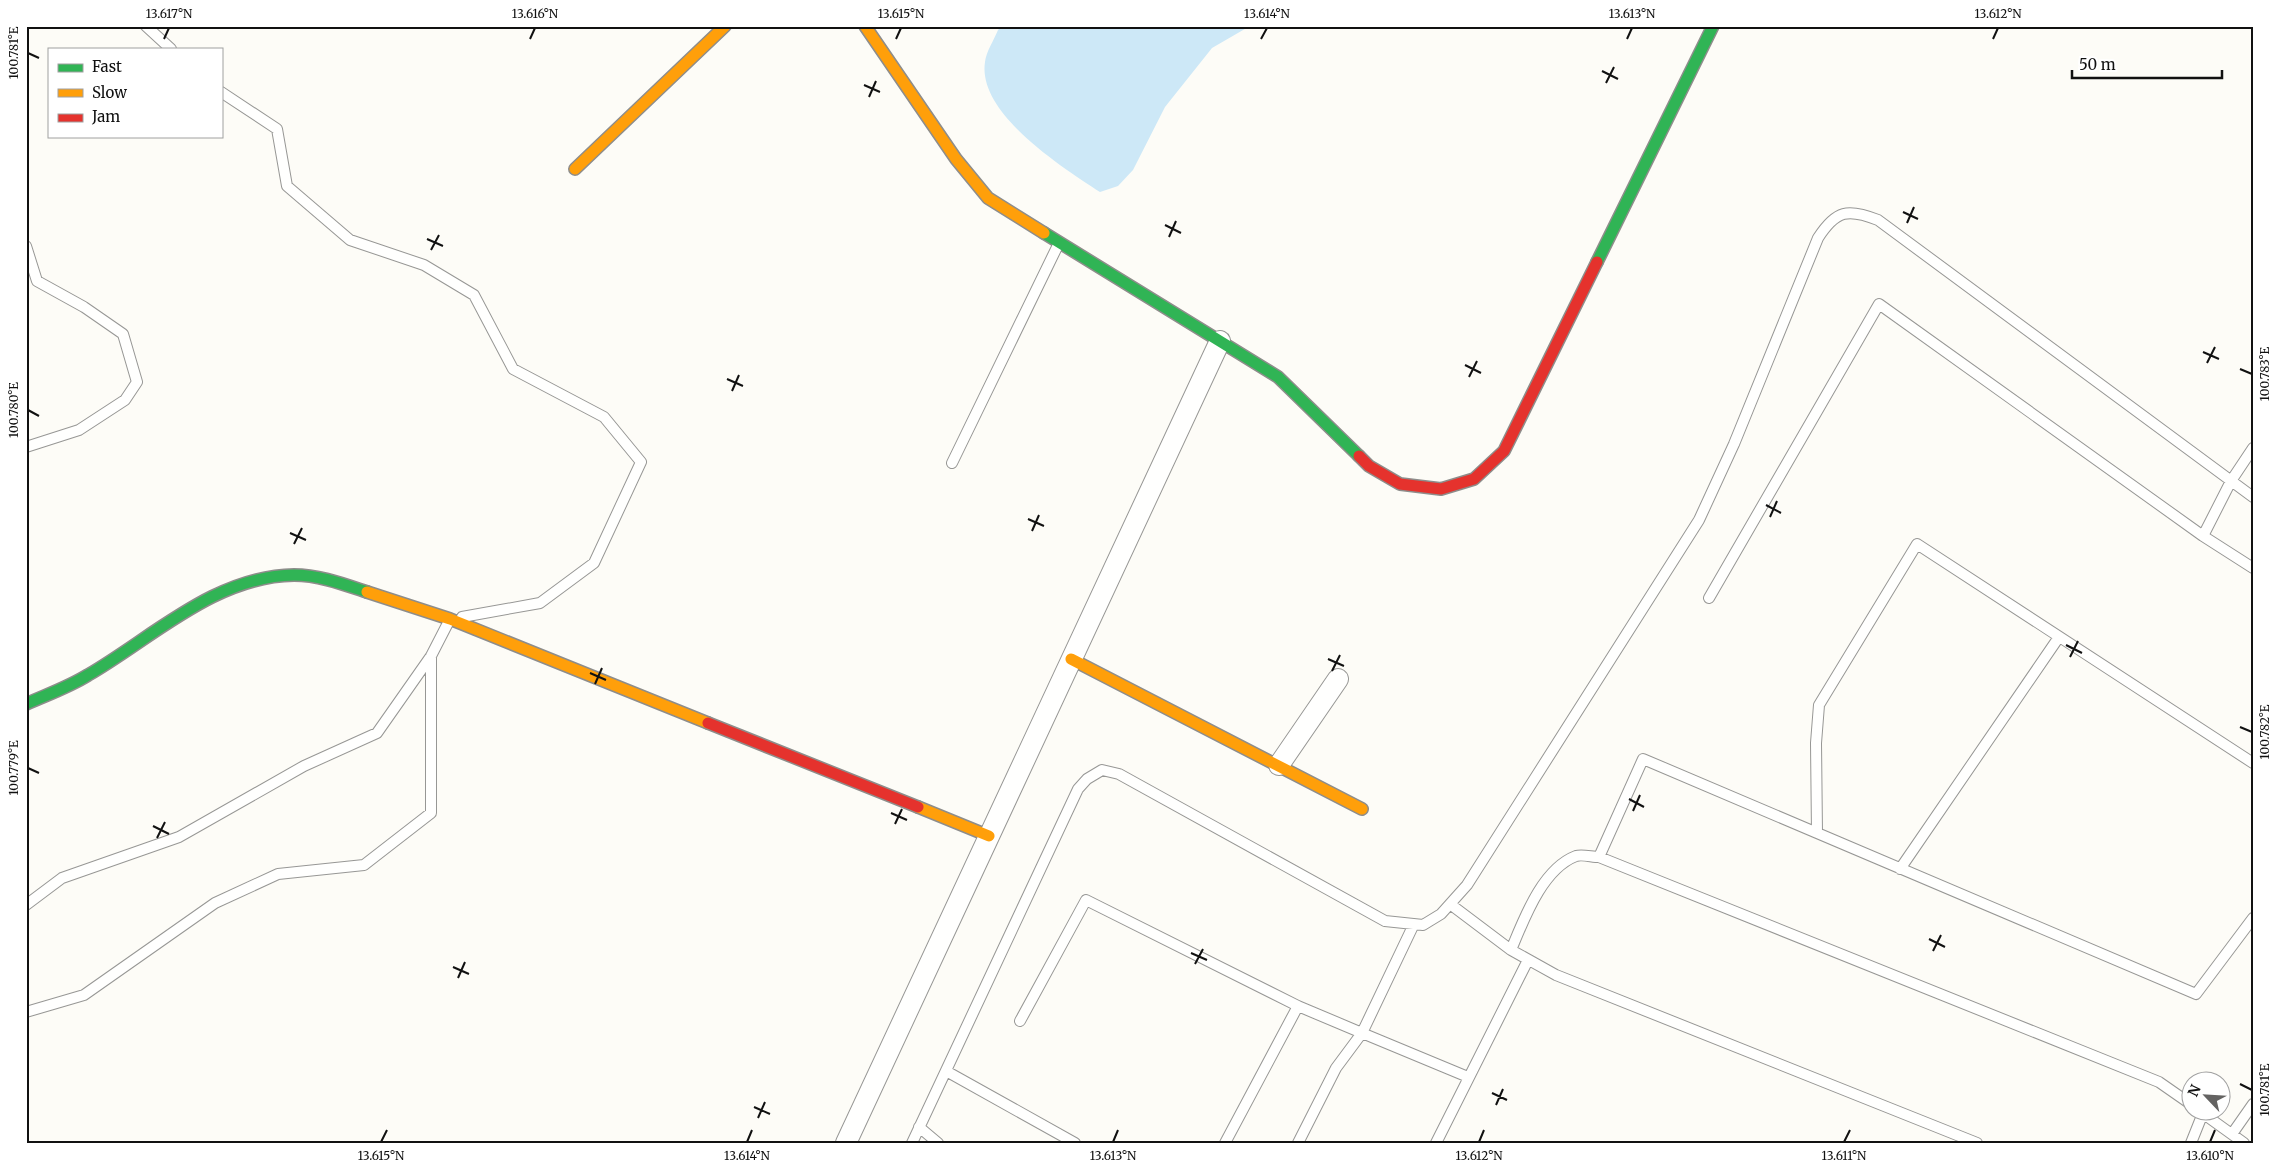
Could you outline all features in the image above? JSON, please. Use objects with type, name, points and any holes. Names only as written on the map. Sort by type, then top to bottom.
[{"type":"street","points":[[576,169],[725,26]]},
{"type":"street","points":[[865,26],[956,159],[988,198],[1278,377],[1369,466],[1400,484],[1441,489],[1474,479],[1504,451],[1713,26]]},
{"type":"street","points":[[846,1143],[1220,341]]},
{"type":"street","points":[[26,704],[87,676],[215,594],[260,580],[293,575],[325,578],[450,619],[988,836]]},
{"type":"street","points":[[1071,659],[1362,809]]},
{"type":"street","points":[[1279,766],[1338,679]]},
{"type":"lane","points":[[146,26],[170,48]]},
{"type":"lane","points":[[26,905],[62,878],[179,837],[304,766],[377,732],[431,656],[450,619],[540,603],[594,563],[641,462],[604,417],[513,368],[474,295],[424,266],[350,240],[287,186],[277,129],[222,93]]},
{"type":"lane","points":[[912,1143],[1078,790],[1087,779],[1102,770],[1119,774],[1384,921],[1423,926],[1442,914],[1467,885],[1699,520],[1734,444],[1818,238],[1826,226],[1846,212],[1857,212],[1878,220],[2253,497]]},
{"type":"lane","points":[[952,463],[1059,242]]},
{"type":"lane","points":[[26,246],[37,281],[84,307],[123,334],[137,382],[125,400],[79,430],[26,447]]},
{"type":"lane","points":[[1709,598],[1879,304],[2203,536],[2253,568]]},
{"type":"lane","points":[[2203,536],[2231,481],[2253,448]]},
{"type":"lane","points":[[1817,833],[1816,743],[1819,705],[1917,544],[2253,763]]},
{"type":"lane","points":[[1900,869],[2059,637]]},
{"type":"lane","points":[[26,1012],[84,995],[216,903],[278,874],[364,865],[432,813],[431,656]]},
{"type":"lane","points":[[1599,857],[1643,759],[2196,994],[2253,918]]},
{"type":"lane","points":[[1511,950],[1531,903],[1555,871],[1577,856],[1599,857],[2159,1082],[2182,1098]]},
{"type":"lane","points":[[1020,1021],[1086,900],[1298,1006],[1468,1077]]},
{"type":"lane","points":[[1450,904],[1511,950],[1556,976],[1977,1143]]},
{"type":"lane","points":[[1298,1143],[1336,1068],[1362,1033],[1414,924]]},
{"type":"lane","points":[[1436,1143],[1528,960]]},
{"type":"lane","points":[[1225,1143],[1298,1006]]},
{"type":"lane","points":[[946,1071],[1075,1143]]},
{"type":"lane","points":[[2232,1134],[2253,1104]]},
{"type":"lane","points":[[2191,1143],[2198,1122]]},
{"type":"lane","points":[[2216,1122],[2244,1143]]},
{"type":"lane","points":[[919,1127],[938,1143]]},
{"type":"water","points":[[1002,26],[1250,26],[1212,48],[1165,107],[1133,170],[1118,186],[1100,192],[1026,138],[1008,120],[995,101],[986,82],[985,62],[990,46]]},
{"type":"traffic: fast","points":[[1597,262],[1713,26]]},
{"type":"traffic: fast","points":[[1044,233],[1278,377],[1359,456]]},
{"type":"traffic: fast","points":[[26,704],[81,679],[185,612],[211,597],[237,586],[265,578],[303,575],[331,580],[367,592]]},
{"type":"traffic: slow","points":[[575,169],[725,26]]},
{"type":"traffic: slow","points":[[865,26],[956,159],[988,198],[1044,233]]},
{"type":"traffic: slow","points":[[367,592],[450,619],[708,723]]},
{"type":"traffic: slow","points":[[1071,659],[1362,809]]},
{"type":"traffic: slow","points":[[918,807],[989,836]]},
{"type":"traffic: jam","points":[[1359,456],[1369,466],[1400,484],[1441,489],[1474,479],[1504,451],[1597,262]]},
{"type":"traffic: jam","points":[[708,723],[918,807]]}]
